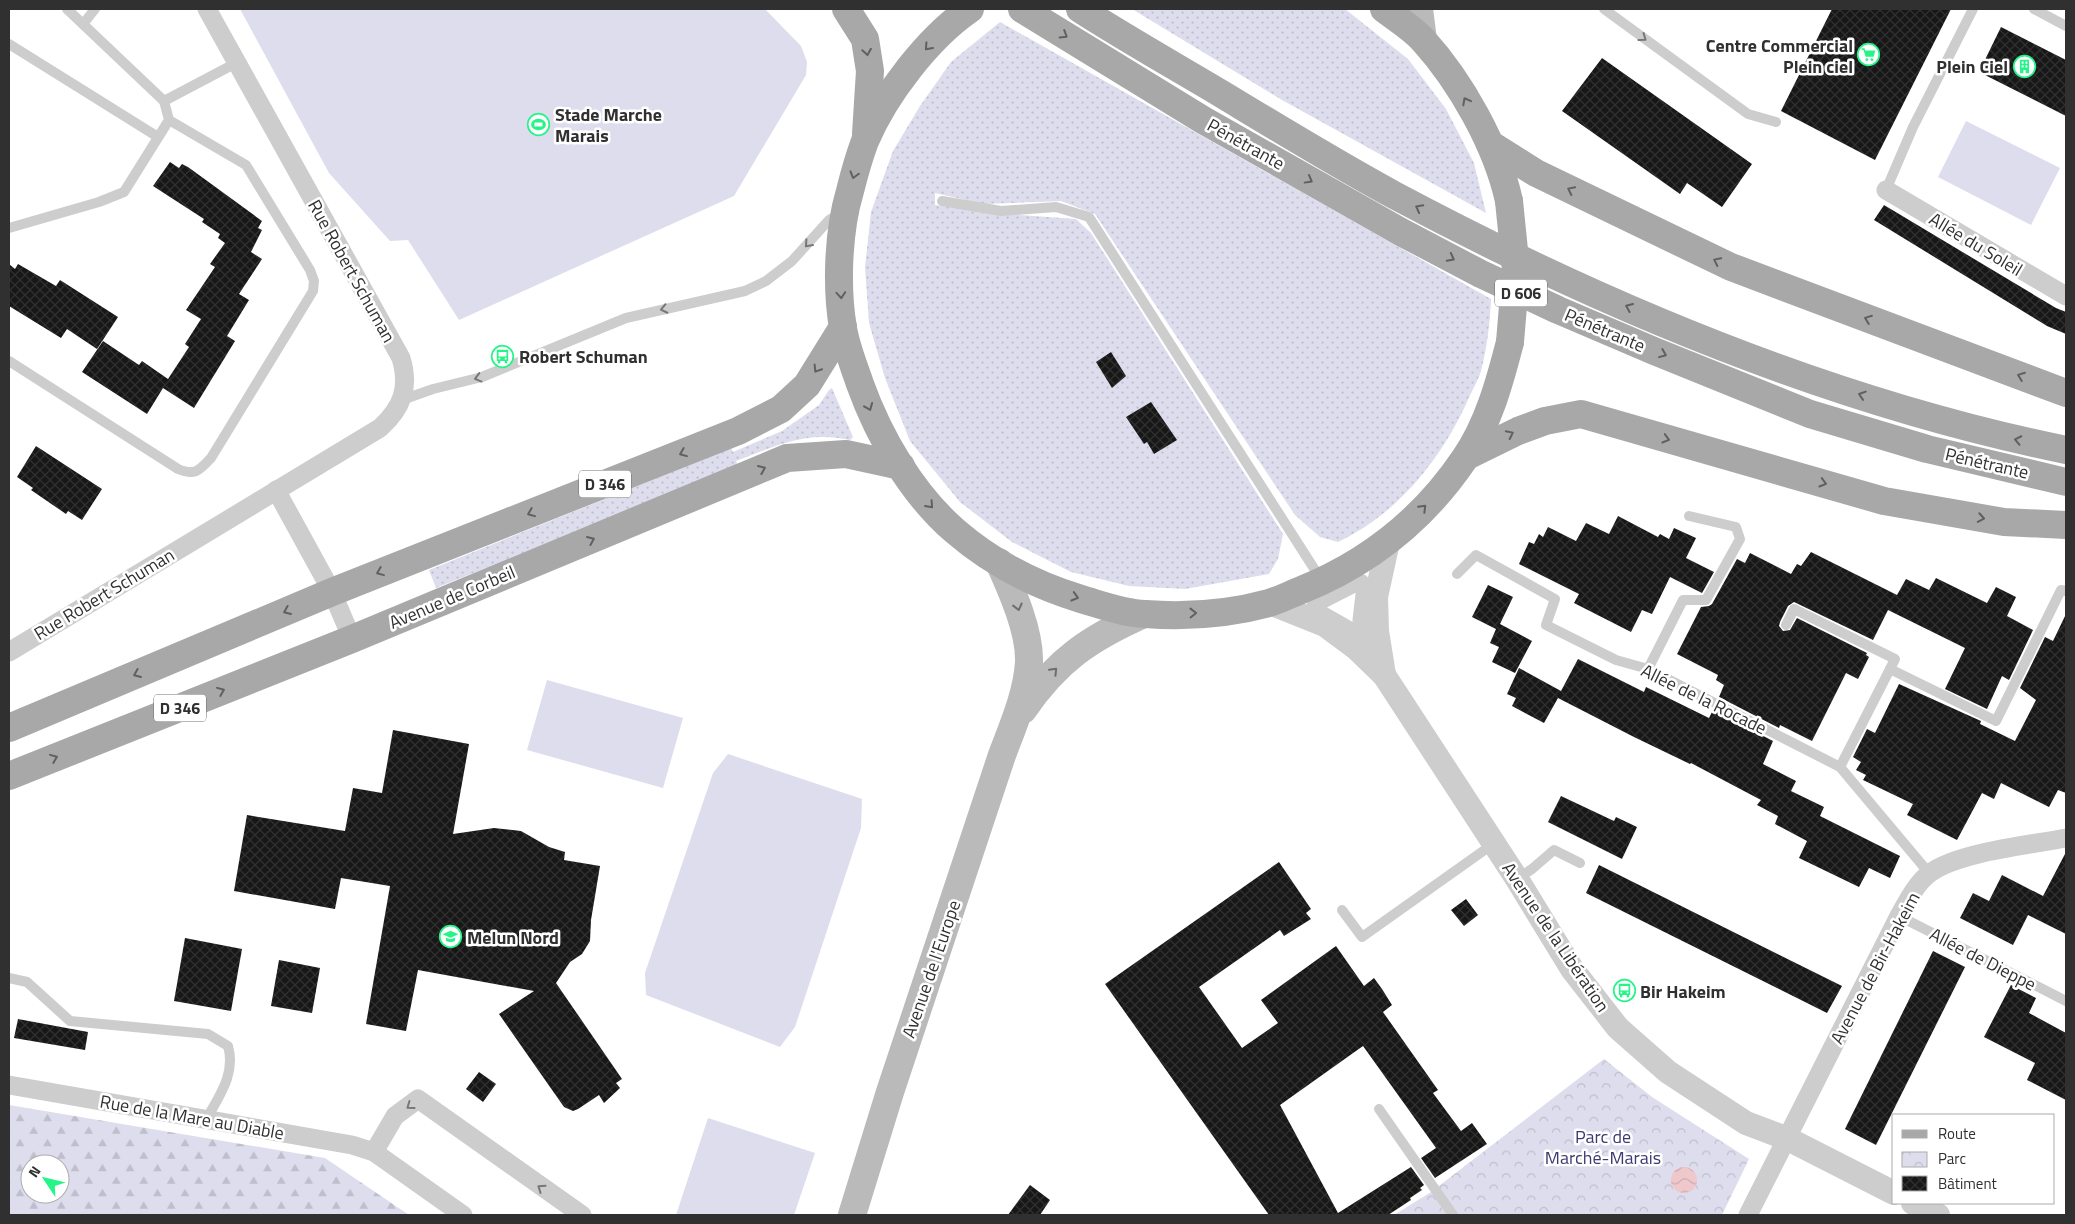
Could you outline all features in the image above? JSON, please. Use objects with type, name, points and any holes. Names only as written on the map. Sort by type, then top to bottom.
[{"type":"main road","points":[[846,9],[865,39],[870,71],[866,140]]},
{"type":"main road","name":"Pénétrante","points":[[1022,9],[1203,120],[1392,227],[1481,274],[1558,310],[1810,414],[1927,449],[2066,482]]},
{"type":"main road","name":"Pénétrante","points":[[1080,9],[1281,131],[1392,194],[1470,235],[1591,291],[1702,339],[1777,368],[1930,417],[1999,436],[2066,450]]},
{"type":"main road","points":[[966,11],[942,31],[914,62],[892,94],[866,140],[844,212],[840,234],[843,328],[853,364],[870,411],[901,466],[926,501],[954,530],[1017,574],[1059,592],[1121,611],[1144,614],[1218,613],[1270,603],[1323,582],[1388,542],[1435,496],[1467,456],[1494,399],[1510,342],[1516,270],[1509,201],[1504,179],[1490,144],[1460,90],[1423,40],[1384,9]]},
{"type":"main road","points":[[1419,9],[1423,40]]},
{"type":"main road","points":[[1490,144],[1536,173],[1731,267],[2066,393]]},
{"type":"main road","name":"D 346","points":[[9,728],[332,592],[738,432],[780,410],[807,385],[843,328]]},
{"type":"main road","points":[[1467,456],[1518,430],[1545,421],[1581,414],[1884,501],[2004,522],[2066,525]]},
{"type":"main road","name":"Avenue de Corbeil","points":[[9,776],[352,639],[787,458],[846,454],[901,466]]},
{"type":"main road","name":"Avenue de l'Europe","points":[[852,1215],[890,1092],[1014,724],[1026,683],[1029,662],[1028,647],[1015,596],[999,562]]},
{"type":"main road","name":"Avenue de l'Europe","points":[[1014,724],[1039,687],[1069,656],[1117,626],[1144,614]]},
{"type":"street","name":"Rue Robert Schuman","points":[[9,652],[380,428],[392,418],[402,400],[405,376],[400,358],[207,9]]},
{"type":"street","name":"Allée du Soleil","points":[[1886,190],[2066,296]]},
{"type":"street","points":[[276,490],[332,592],[352,639]]},
{"type":"street","name":"Avenue de la Libération","points":[[1384,675],[1377,631],[1376,597],[1388,542]]},
{"type":"street","name":"Avenue de la Libération","points":[[1270,603],[1325,625],[1356,648],[1384,675],[1517,879],[1572,969],[1604,1013],[1641,1051],[1668,1072],[1746,1123],[1788,1140],[1892,1192]]},
{"type":"street","name":"Avenue de Bir-Hakeim","points":[[1748,1215],[1788,1140],[1899,916],[1912,894],[1930,873],[1951,862],[1974,855],[2066,838]]},
{"type":"street","name":"Rue de la Mare au Diable","points":[[9,1085],[352,1145],[374,1152],[463,1215]]},
{"type":"street","points":[[374,1152],[395,1116],[418,1099],[582,1215]]},
{"type":"street","points":[[1915,1204],[1938,1215]]},
{"type":"lane","points":[[9,361],[188,474],[196,472],[211,458],[313,291],[314,280],[310,270],[246,165],[169,120],[164,102],[66,9]]},
{"type":"lane","points":[[83,24],[95,9]]},
{"type":"lane","points":[[1604,9],[1748,114],[1776,122]]},
{"type":"lane","points":[[1886,190],[1913,127],[1973,9]]},
{"type":"lane","points":[[2034,9],[2066,26]]},
{"type":"lane","points":[[9,44],[158,137]]},
{"type":"lane","points":[[164,102],[238,62]]},
{"type":"lane","points":[[9,228],[99,202],[124,192],[169,120]]},
{"type":"lane","points":[[942,201],[1000,211],[1056,207],[1089,217],[1323,582]]},
{"type":"lane","points":[[402,400],[482,377],[626,318],[745,291],[766,281],[792,261],[829,220],[844,212]]},
{"type":"lane","points":[[1648,669],[1683,600],[1706,600],[1740,538],[1736,527],[1689,516]]},
{"type":"lane","name":"Allée de la Rocade","points":[[1457,574],[1476,555],[1555,599],[1546,625],[1616,660],[1648,669],[1840,767],[1930,873]]},
{"type":"lane","points":[[1890,669],[1996,721],[2062,590],[2066,591]]},
{"type":"lane","points":[[1786,625],[1794,609],[1895,659],[1840,767]]},
{"type":"lane","points":[[1342,910],[1362,937],[1493,844]]},
{"type":"lane","points":[[1517,879],[1554,850],[1580,863]]},
{"type":"lane","name":"Allée de Dieppe","points":[[1899,916],[2066,1001]]},
{"type":"lane","points":[[9,978],[26,982],[70,1021],[208,1034],[228,1046],[231,1054],[230,1075],[206,1120]]},
{"type":"lane","points":[[1379,1109],[1452,1215]]},
{"type":"green space","name":"Stade Marche Marais","points":[[240,9],[765,9],[801,46],[807,62],[806,75],[734,196],[459,320],[408,240],[390,241],[329,173]]},
{"type":"green space","points":[[1132,9],[1345,9],[1408,59],[1446,109],[1474,163],[1486,213],[1282,100]]},
{"type":"green space","points":[[1000,22],[1491,299],[1488,335],[1481,371],[1456,424],[1430,465],[1398,501],[1379,517],[1338,542],[1320,537],[1295,515],[1095,214],[1061,201],[983,204],[935,193],[935,205],[1007,214],[1076,219],[1091,233],[1283,534],[1278,559],[1269,574],[1185,589],[1129,586],[1071,572],[1012,542],[960,502],[910,441],[885,378],[869,323],[865,267],[871,212],[893,151],[920,106],[951,62]]},
{"type":"green space","points":[[1966,121],[2060,168],[2031,225],[1938,177]]},
{"type":"green space","points":[[832,388],[853,437],[850,440],[819,437],[805,438],[778,445],[736,461],[738,467],[436,588],[429,570],[731,448],[733,452],[782,431],[819,405]]},
{"type":"green space","points":[[547,680],[683,718],[663,788],[527,750]]},
{"type":"green space","points":[[728,754],[862,799],[861,828],[795,1027],[780,1047],[646,995],[645,973],[713,773]]},
{"type":"green space","name":"Parc de Marché-Marais","points":[[1604,1059],[1652,1097],[1749,1159],[1722,1215],[1394,1215],[1431,1192]]},
{"type":"green space","points":[[9,1105],[325,1158],[409,1215],[9,1215]]},
{"type":"green space","points":[[708,1118],[815,1153],[794,1215],[676,1215]]},
{"type":"water","points":[[1684,1167],[1693,1171],[1697,1180],[1693,1189],[1684,1193],[1675,1189],[1671,1180],[1675,1171]]},
{"type":"building","name":"Centre Commercial Plein ciel","points":[[1832,9],[1951,9],[1875,160],[1781,111]]},
{"type":"building","name":"Plein Ciel","points":[[2001,27],[2066,60],[2066,116],[1979,72]]},
{"type":"building","points":[[1602,58],[1752,164],[1722,207],[1687,183],[1680,194],[1562,111]]},
{"type":"building","points":[[170,162],[179,168],[182,164],[188,167],[262,221],[258,228],[262,230],[251,252],[262,259],[239,294],[249,300],[227,336],[235,341],[194,408],[163,388],[147,414],[82,372],[103,341],[139,365],[142,361],[168,379],[189,347],[185,344],[201,319],[186,310],[215,267],[210,264],[225,243],[218,238],[220,234],[202,222],[204,219],[153,186]]},
{"type":"building","points":[[1884,205],[2056,308],[2066,312],[2066,334],[2047,326],[1874,220]]},
{"type":"building","points":[[9,264],[15,269],[18,264],[56,286],[60,280],[118,317],[97,349],[67,329],[61,338],[9,306]]},
{"type":"building","points":[[1111,352],[1126,376],[1112,388],[1096,362]]},
{"type":"building","points":[[1151,402],[1177,440],[1154,454],[1147,442],[1144,444],[1126,417]]},
{"type":"building","points":[[36,446],[102,489],[82,520],[68,511],[66,514],[31,490],[33,488],[17,477]]},
{"type":"building","points":[[1618,516],[1658,537],[1660,534],[1669,539],[1674,528],[1696,538],[1686,558],[1714,572],[1702,593],[1670,577],[1652,614],[1642,610],[1631,632],[1574,603],[1579,594],[1519,564],[1529,542],[1534,544],[1539,534],[1543,537],[1548,527],[1576,541],[1586,523],[1609,534]]},
{"type":"building","points":[[1811,552],[1897,595],[1906,579],[1929,590],[1936,578],[1987,603],[1996,587],[2016,597],[2007,616],[2033,630],[2009,680],[2002,676],[1987,709],[1945,689],[1965,648],[1888,610],[1873,640],[1794,602],[1788,606],[1780,622],[1779,626],[1783,631],[1790,630],[1797,618],[1867,653],[1866,655],[1869,657],[1858,679],[1846,673],[1812,741],[1780,725],[1779,728],[1719,697],[1724,685],[1716,680],[1718,675],[1677,654],[1701,607],[1712,604],[1737,559],[1745,563],[1750,553],[1791,574],[1797,564],[1801,566]]},
{"type":"building","points":[[1488,585],[1513,597],[1500,624],[1532,641],[1515,673],[1492,662],[1499,647],[1490,643],[1496,629],[1472,617]]},
{"type":"building","points":[[2066,614],[2066,793],[2058,790],[2049,807],[2001,783],[1994,799],[1982,793],[1957,840],[1907,815],[1913,804],[1863,780],[1866,775],[1856,770],[1861,762],[1853,757],[1867,729],[1875,733],[1899,684],[1981,721],[1980,724],[2015,741],[2036,700],[2020,688],[2045,637],[2053,641]]},
{"type":"building","points":[[1578,659],[1644,692],[1646,687],[1709,718],[1713,710],[1773,741],[1763,764],[1796,781],[1791,791],[1824,807],[1820,816],[1900,856],[1890,878],[1869,868],[1859,887],[1799,858],[1807,841],[1775,824],[1778,816],[1757,805],[1761,800],[1691,763],[1634,737],[1558,698],[1544,723],[1512,706],[1516,698],[1507,694],[1519,668],[1561,691]]},
{"type":"building","points":[[393,730],[469,744],[453,834],[494,828],[521,831],[549,847],[565,852],[564,860],[600,866],[591,920],[590,941],[582,954],[570,962],[556,983],[622,1079],[616,1083],[620,1088],[604,1103],[599,1095],[573,1111],[564,1107],[499,1014],[534,991],[418,970],[406,1031],[366,1024],[390,886],[341,878],[335,909],[234,891],[247,815],[345,831],[353,788],[382,793]]},
{"type":"building","points":[[1561,796],[1614,821],[1616,817],[1637,827],[1622,859],[1548,822]]},
{"type":"building","points":[[2066,852],[2066,934],[2028,915],[2013,945],[1960,918],[1973,893],[1989,901],[2002,875],[2043,896]]},
{"type":"building","points":[[1279,862],[1311,909],[1306,913],[1311,919],[1284,936],[1280,930],[1199,987],[1242,1048],[1278,1023],[1261,1000],[1336,946],[1364,986],[1374,978],[1382,989],[1392,1005],[1383,1012],[1438,1090],[1433,1093],[1461,1131],[1472,1123],[1487,1144],[1435,1178],[1421,1158],[1436,1148],[1363,1046],[1280,1105],[1338,1213],[1411,1167],[1424,1185],[1420,1188],[1422,1190],[1410,1198],[1411,1200],[1388,1215],[1269,1215],[1105,984]]},
{"type":"building","points":[[1599,865],[1842,986],[1827,1013],[1586,893]]},
{"type":"building","points":[[1466,899],[1478,915],[1464,926],[1451,910]]},
{"type":"building","points":[[185,938],[242,949],[231,1011],[174,1001]]},
{"type":"building","points":[[1933,951],[1965,967],[1876,1145],[1845,1129]]},
{"type":"building","points":[[279,960],[320,968],[312,1013],[271,1006]]},
{"type":"building","points":[[2011,985],[2036,998],[2029,1013],[2066,1033],[2066,1100],[2027,1080],[2035,1063],[1984,1037]]},
{"type":"building","points":[[18,1019],[88,1032],[85,1050],[14,1038]]},
{"type":"building","points":[[479,1072],[496,1084],[483,1102],[466,1089]]},
{"type":"building","points":[[1030,1185],[1050,1200],[1040,1215],[1008,1215]]},
{"type":"place","name":"Centre Commercial Plein ciel","points":[[1869,55]]},
{"type":"place","name":"Plein Ciel","points":[[2024,66]]},
{"type":"place","name":"Stade Marche Marais","points":[[539,124]]},
{"type":"place","name":"Robert Schuman","points":[[503,356]]},
{"type":"place","name":"Melun Nord","points":[[451,937]]},
{"type":"place","name":"Bir Hakeim","points":[[1624,991]]}]
